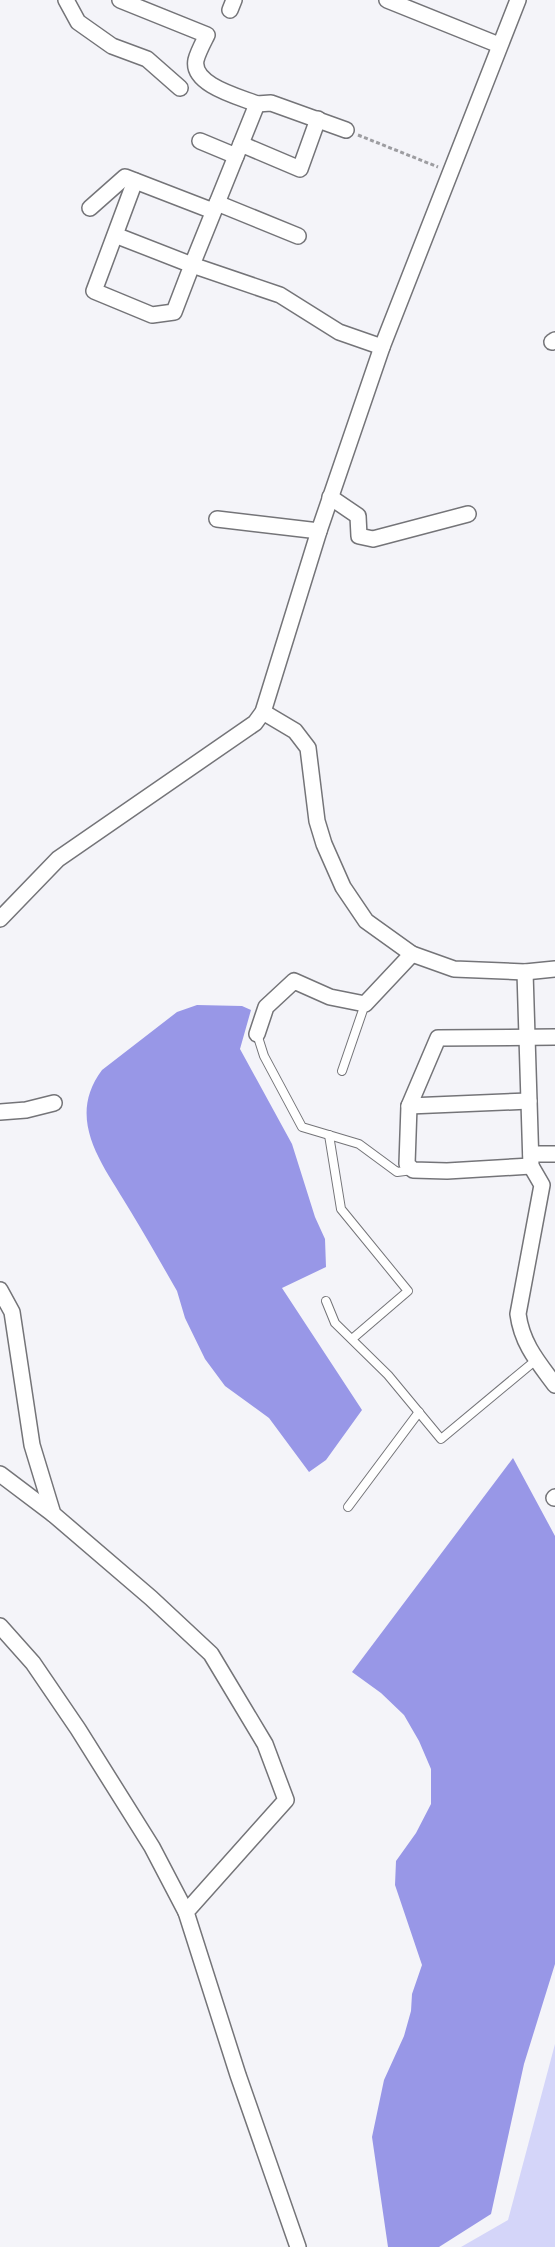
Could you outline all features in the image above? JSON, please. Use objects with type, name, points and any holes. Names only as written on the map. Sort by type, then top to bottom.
[{"type":"street","points":[[66,0],[78,22],[112,46],[147,59],[180,88]]},
{"type":"street","points":[[120,0],[143,4],[207,35],[196,61],[198,74],[207,83],[258,104],[271,103],[346,130]]},
{"type":"street","points":[[387,0],[499,45]]},
{"type":"street","points":[[0,919],[58,859],[255,723],[263,712],[330,497],[382,347],[518,0]]},
{"type":"street","points":[[135,181],[94,291],[152,315],[174,312],[258,104]]},
{"type":"street","points":[[200,141],[238,150],[300,169],[318,119]]},
{"type":"street","points":[[90,208],[124,177],[298,236]]},
{"type":"street","points":[[115,236],[280,295],[339,332],[382,347]]},
{"type":"street","points":[[330,497],[358,516],[360,536],[373,539],[468,514]]},
{"type":"street","points":[[218,519],[319,532]]},
{"type":"street","points":[[263,712],[295,730],[308,748],[317,821],[324,844],[342,887],[366,921],[412,954],[454,969],[525,972],[555,969]]},
{"type":"street","points":[[257,1034],[266,1007],[294,981],[330,997],[364,1004],[412,954]]},
{"type":"street","points":[[525,972],[531,1160],[542,1185],[518,1314],[520,1333],[536,1360],[555,1385]]},
{"type":"street","points":[[555,1037],[438,1038],[408,1106],[407,1164],[413,1170],[447,1172],[531,1160],[555,1154]]},
{"type":"street","points":[[408,1106],[530,1101]]},
{"type":"street","points":[[0,1112],[26,1110],[54,1103]]},
{"type":"street","points":[[0,1290],[12,1312],[32,1445],[53,1514]]},
{"type":"street","points":[[0,1474],[53,1514],[211,1654],[265,1744],[286,1800],[186,1912]]},
{"type":"street","points":[[0,1626],[33,1663],[78,1729],[152,1847],[186,1912],[238,2075],[298,2247]]},
{"type":"lane","points":[[342,1071],[364,1004]]},
{"type":"lane","points":[[257,1034],[264,1056],[302,1127],[359,1144],[396,1172],[413,1170]]},
{"type":"lane","points":[[329,1135],[341,1209],[408,1291],[352,1339]]},
{"type":"lane","points":[[326,1301],[335,1323],[388,1375],[441,1439],[536,1360]]},
{"type":"lane","points":[[348,1507],[419,1412]]},
{"type":"path","points":[[346,130],[450,172]]},
{"type":"shaded area","points":[[197,1005],[242,1006],[251,1010],[240,1049],[292,1144],[315,1217],[325,1239],[326,1267],[282,1288],[362,1410],[326,1460],[309,1472],[269,1418],[225,1386],[205,1359],[185,1318],[177,1291],[100,1161],[92,1143],[87,1107],[91,1089],[102,1070],[177,1012]]},
{"type":"shaded area","points":[[513,1458],[555,1536],[555,1964],[524,2064],[491,2214],[439,2247],[388,2247],[372,2137],[384,2080],[404,2036],[411,2011],[412,1994],[422,1965],[395,1885],[396,1861],[416,1833],[431,1804],[431,1769],[419,1741],[404,1715],[381,1693],[352,1672]]},
{"type":"shaded area","points":[[555,2044],[555,2247],[461,2247],[508,2220]]}]
